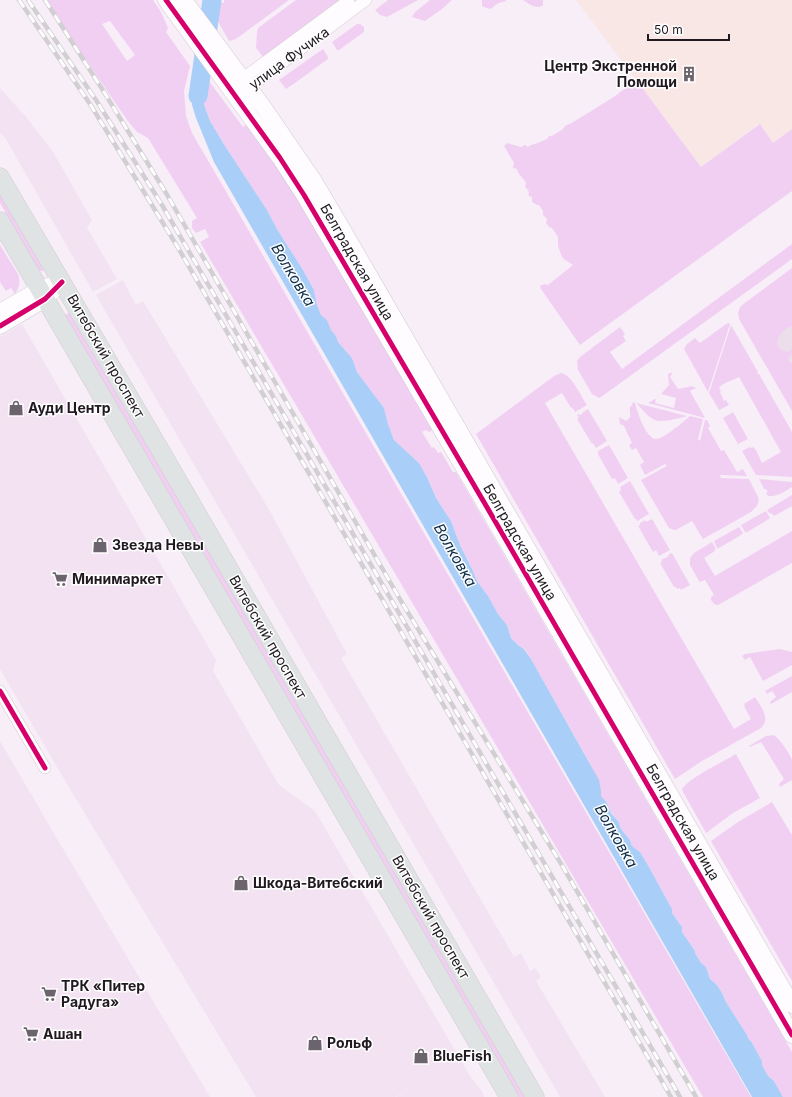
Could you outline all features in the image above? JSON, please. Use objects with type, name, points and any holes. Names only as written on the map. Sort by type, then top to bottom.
[{"type":"main road","name":"Витебский проспект","points":[[0,177],[536,1097]]},
{"type":"main road","name":"Витебский проспект","points":[[2,226],[508,1097]]},
{"type":"street","name":"Белградская улица","points":[[166,0],[280,158],[324,227],[792,1035]]},
{"type":"street","name":"улица Фучика","points":[[234,94],[349,0]]},
{"type":"street","name":"улица Фучика","points":[[246,83],[366,0]]},
{"type":"street","name":"Белградская улица","points":[[186,4],[246,83],[314,181],[792,1005]]},
{"type":"street","points":[[0,326],[42,294],[62,282]]},
{"type":"street","points":[[0,312],[42,294]]},
{"type":"street","points":[[0,691],[45,768]]},
{"type":"shaded area","points":[[45,0],[153,0],[161,12],[168,28],[166,32],[190,66],[184,91],[186,116],[192,133],[751,1097],[703,1097],[200,242],[209,237],[205,229],[196,233],[192,228],[192,221],[197,218],[148,138],[137,132],[127,120]],"holes":[[[110,21],[135,55],[127,61],[102,24]]]},
{"type":"shaded area","points":[[224,0],[289,0],[236,39],[229,41],[216,18],[218,2],[224,3]]},
{"type":"shaded area","points":[[296,0],[339,0],[263,57],[256,48],[258,28]]},
{"type":"shaded area","points":[[388,0],[418,0],[387,17],[380,15],[375,10]]},
{"type":"shaded area","points":[[430,0],[452,0],[425,21],[412,17],[415,12]]},
{"type":"shaded area","points":[[482,0],[506,1],[499,3],[490,9],[482,6]]},
{"type":"shaded area","points":[[523,0],[543,0],[543,5],[536,7]]},
{"type":"shaded area","points":[[576,0],[792,0],[792,129],[773,143],[759,124],[701,167]]},
{"type":"shaded area","points":[[357,24],[364,27],[364,32],[337,50],[332,42]]},
{"type":"shaded area","points":[[323,49],[328,59],[286,89],[279,80]]},
{"type":"shaded area","points":[[206,77],[243,127],[246,125],[278,167],[297,198],[432,430],[430,432],[425,430],[422,432],[432,448],[434,447],[438,453],[441,452],[453,472],[456,472],[792,1052],[792,1097],[783,1097],[774,1081],[768,1076],[751,1041],[717,985],[710,979],[706,967],[701,963],[682,932],[682,927],[672,913],[672,909],[640,852],[632,846],[630,840],[621,829],[607,803],[600,796],[601,791],[592,767],[531,659],[525,649],[511,638],[507,625],[498,614],[488,596],[477,581],[460,545],[451,521],[436,498],[419,463],[394,440],[384,408],[357,372],[352,358],[338,342],[327,320],[321,315],[314,290],[303,270],[277,229],[267,210],[210,121],[202,99],[203,86]]},
{"type":"shaded area","points":[[637,81],[701,167],[760,124],[773,143],[792,129],[792,191],[580,345],[540,286],[545,284],[548,285],[573,265],[562,257],[558,246],[558,237],[552,228],[546,223],[547,219],[543,215],[543,211],[539,205],[532,202],[532,197],[529,196],[528,190],[525,187],[526,183],[518,173],[517,169],[513,168],[514,163],[504,146],[507,143],[521,147],[525,145],[528,147],[547,139],[549,136],[552,136],[563,129],[566,125],[609,100]]},
{"type":"shaded area","points":[[0,88],[26,117],[53,152],[92,220],[87,228],[117,279],[93,292],[6,139],[0,133]]},
{"type":"shaded area","points":[[0,192],[44,269],[43,271],[38,269],[0,203]]},
{"type":"shaded area","points":[[792,244],[792,259],[601,397],[599,398],[592,394],[578,370],[577,361],[580,357],[620,327],[625,334],[623,336],[626,341],[610,352],[622,369]]},
{"type":"shaded area","points":[[0,245],[19,277],[19,285],[15,294],[11,288],[6,291],[0,282]]},
{"type":"shaded area","points":[[792,268],[792,326],[781,333],[778,338],[777,345],[781,350],[788,352],[792,349],[792,354],[788,358],[792,364],[792,411],[739,319],[738,313],[740,307],[746,302]]},
{"type":"shaded area","points":[[123,280],[136,305],[143,301],[268,508],[347,654],[341,658],[514,957],[521,953],[530,971],[535,968],[541,977],[536,981],[605,1097],[560,1097],[96,295]]},
{"type":"shaded area","points":[[70,312],[525,1097],[519,1097],[65,315]]},
{"type":"shaded area","points":[[792,314],[792,401],[757,339]]},
{"type":"shaded area","points":[[729,323],[730,324],[708,392],[684,349],[687,344],[695,338],[700,343]]},
{"type":"shaded area","points":[[22,324],[216,660],[213,671],[279,785],[315,811],[470,1076],[482,1091],[484,1097],[396,1097],[433,1073],[395,1097],[256,1097],[61,774],[0,669],[0,337]]},
{"type":"shaded area","points":[[731,325],[792,432],[792,477],[756,475],[742,451],[753,447],[762,463],[781,452],[739,377],[719,387],[724,401],[726,400],[729,405],[719,410],[709,393]]},
{"type":"shaded area","points":[[673,372],[670,377],[678,389],[691,386],[696,388],[690,391],[705,418],[648,403],[656,399],[655,403],[674,408],[676,398],[661,394],[669,385],[668,374]]},
{"type":"shaded area","points":[[561,373],[569,378],[587,405],[575,412],[562,393],[545,403],[734,729],[751,719],[744,704],[755,697],[764,712],[765,720],[761,728],[702,761],[675,779],[476,434],[554,376]]},
{"type":"shaded area","points":[[633,402],[635,403],[645,430],[652,438],[656,439],[668,433],[690,416],[703,419],[698,439],[700,441],[705,420],[707,420],[710,426],[708,428],[721,451],[724,450],[737,472],[743,469],[747,476],[720,475],[721,478],[749,479],[759,499],[757,506],[751,512],[703,539],[692,521],[676,530],[669,528],[641,480],[667,466],[665,464],[645,475],[640,465],[644,462],[636,448],[632,450],[629,445],[632,443],[624,426],[620,424],[619,417],[626,421],[629,418],[630,407]]},
{"type":"shaded area","points":[[636,403],[687,416],[671,420],[658,421],[645,413]]},
{"type":"shaded area","points":[[588,409],[607,441],[596,448],[577,419],[579,418],[577,415],[582,414]]},
{"type":"shaded area","points":[[733,412],[748,439],[738,444],[723,418]]},
{"type":"shaded area","points":[[609,445],[628,478],[618,484],[615,478],[612,479],[598,454],[598,451]]},
{"type":"shaded area","points":[[759,479],[792,482],[792,487],[777,495],[768,496],[766,493],[768,492],[764,489]]},
{"type":"shaded area","points":[[630,481],[649,514],[637,521],[619,492],[621,490],[620,487]]},
{"type":"shaded area","points":[[792,495],[792,506],[774,516],[767,510]]},
{"type":"shaded area","points":[[766,511],[770,518],[769,519],[745,532],[741,525]]},
{"type":"shaded area","points":[[652,519],[670,550],[659,556],[656,550],[653,552],[638,526],[645,520],[646,522]]},
{"type":"shaded area","points":[[739,527],[743,533],[741,535],[717,548],[714,541]]},
{"type":"shaded area","points":[[792,531],[792,563],[718,605],[714,604],[711,600],[711,597],[714,595],[705,580],[699,581],[690,565],[690,558],[694,553],[712,542],[716,549],[714,550],[715,551],[704,558],[715,576]]},
{"type":"shaded area","points":[[672,553],[690,585],[681,590],[680,588],[677,589],[674,587],[660,563],[662,562],[661,560]]},
{"type":"shaded area","points":[[780,649],[792,652],[792,665],[763,681],[750,657],[745,660],[742,656],[745,654]]},
{"type":"shaded area","points":[[792,676],[792,692],[771,704],[770,702],[776,697],[772,691],[767,694],[765,691]]},
{"type":"shaded area","points":[[773,735],[781,742],[792,760],[792,780],[780,787],[779,784],[784,779],[761,742],[750,747],[749,746],[766,736]]},
{"type":"shaded area","points":[[0,741],[69,859],[210,1097],[0,1097]]},
{"type":"shaded area","points":[[736,754],[760,798],[733,813],[706,833],[682,790],[690,781]]},
{"type":"shaded area","points":[[772,802],[792,835],[792,981],[711,841],[738,822]]},
{"type":"water","name":"Волковка","points":[[196,67],[199,68],[206,77],[203,86],[202,99],[210,121],[267,210],[277,229],[303,270],[314,290],[321,315],[327,320],[338,342],[352,358],[357,372],[384,408],[394,440],[419,463],[436,498],[451,521],[460,545],[477,581],[488,596],[498,614],[507,625],[511,638],[524,649],[531,659],[599,780],[601,796],[607,803],[611,813],[618,821],[621,829],[630,840],[632,846],[640,852],[672,909],[672,913],[682,927],[682,932],[701,963],[706,967],[710,979],[717,985],[722,993],[726,1002],[751,1041],[768,1076],[774,1081],[783,1097],[752,1097],[214,162],[192,105]]},
{"type":"waterway","name":"Волковка","points":[[198,96],[212,0]]},
{"type":"railway","points":[[19,0],[90,104],[177,246],[671,1097]]},
{"type":"railway","points":[[28,0],[96,100],[162,205],[680,1097]]},
{"type":"railway","points":[[45,0],[166,193],[401,601],[563,867],[696,1097]]},
{"type":"cycle path","points":[[166,0],[280,158],[304,195],[488,509],[792,1035]]},
{"type":"cycle path","points":[[0,326],[45,299],[62,282]]},
{"type":"cycle path","points":[[0,691],[45,768]]},
{"type":"place","name":"Центр Экстренной Помощи","points":[[689,74]]},
{"type":"place","name":"Ауди Центр","points":[[16,408]]},
{"type":"place","name":"Звезда Невы","points":[[100,545]]},
{"type":"place","name":"Минимаркет","points":[[60,579]]},
{"type":"place","name":"Шкода-Витебский","points":[[241,883]]},
{"type":"place","name":"ТРК «Питер Радуга»","points":[[49,994]]},
{"type":"place","name":"Ашан","points":[[31,1034]]},
{"type":"place","name":"Рольф","points":[[315,1043]]},
{"type":"place","name":"BlueFish","points":[[421,1056]]}]
